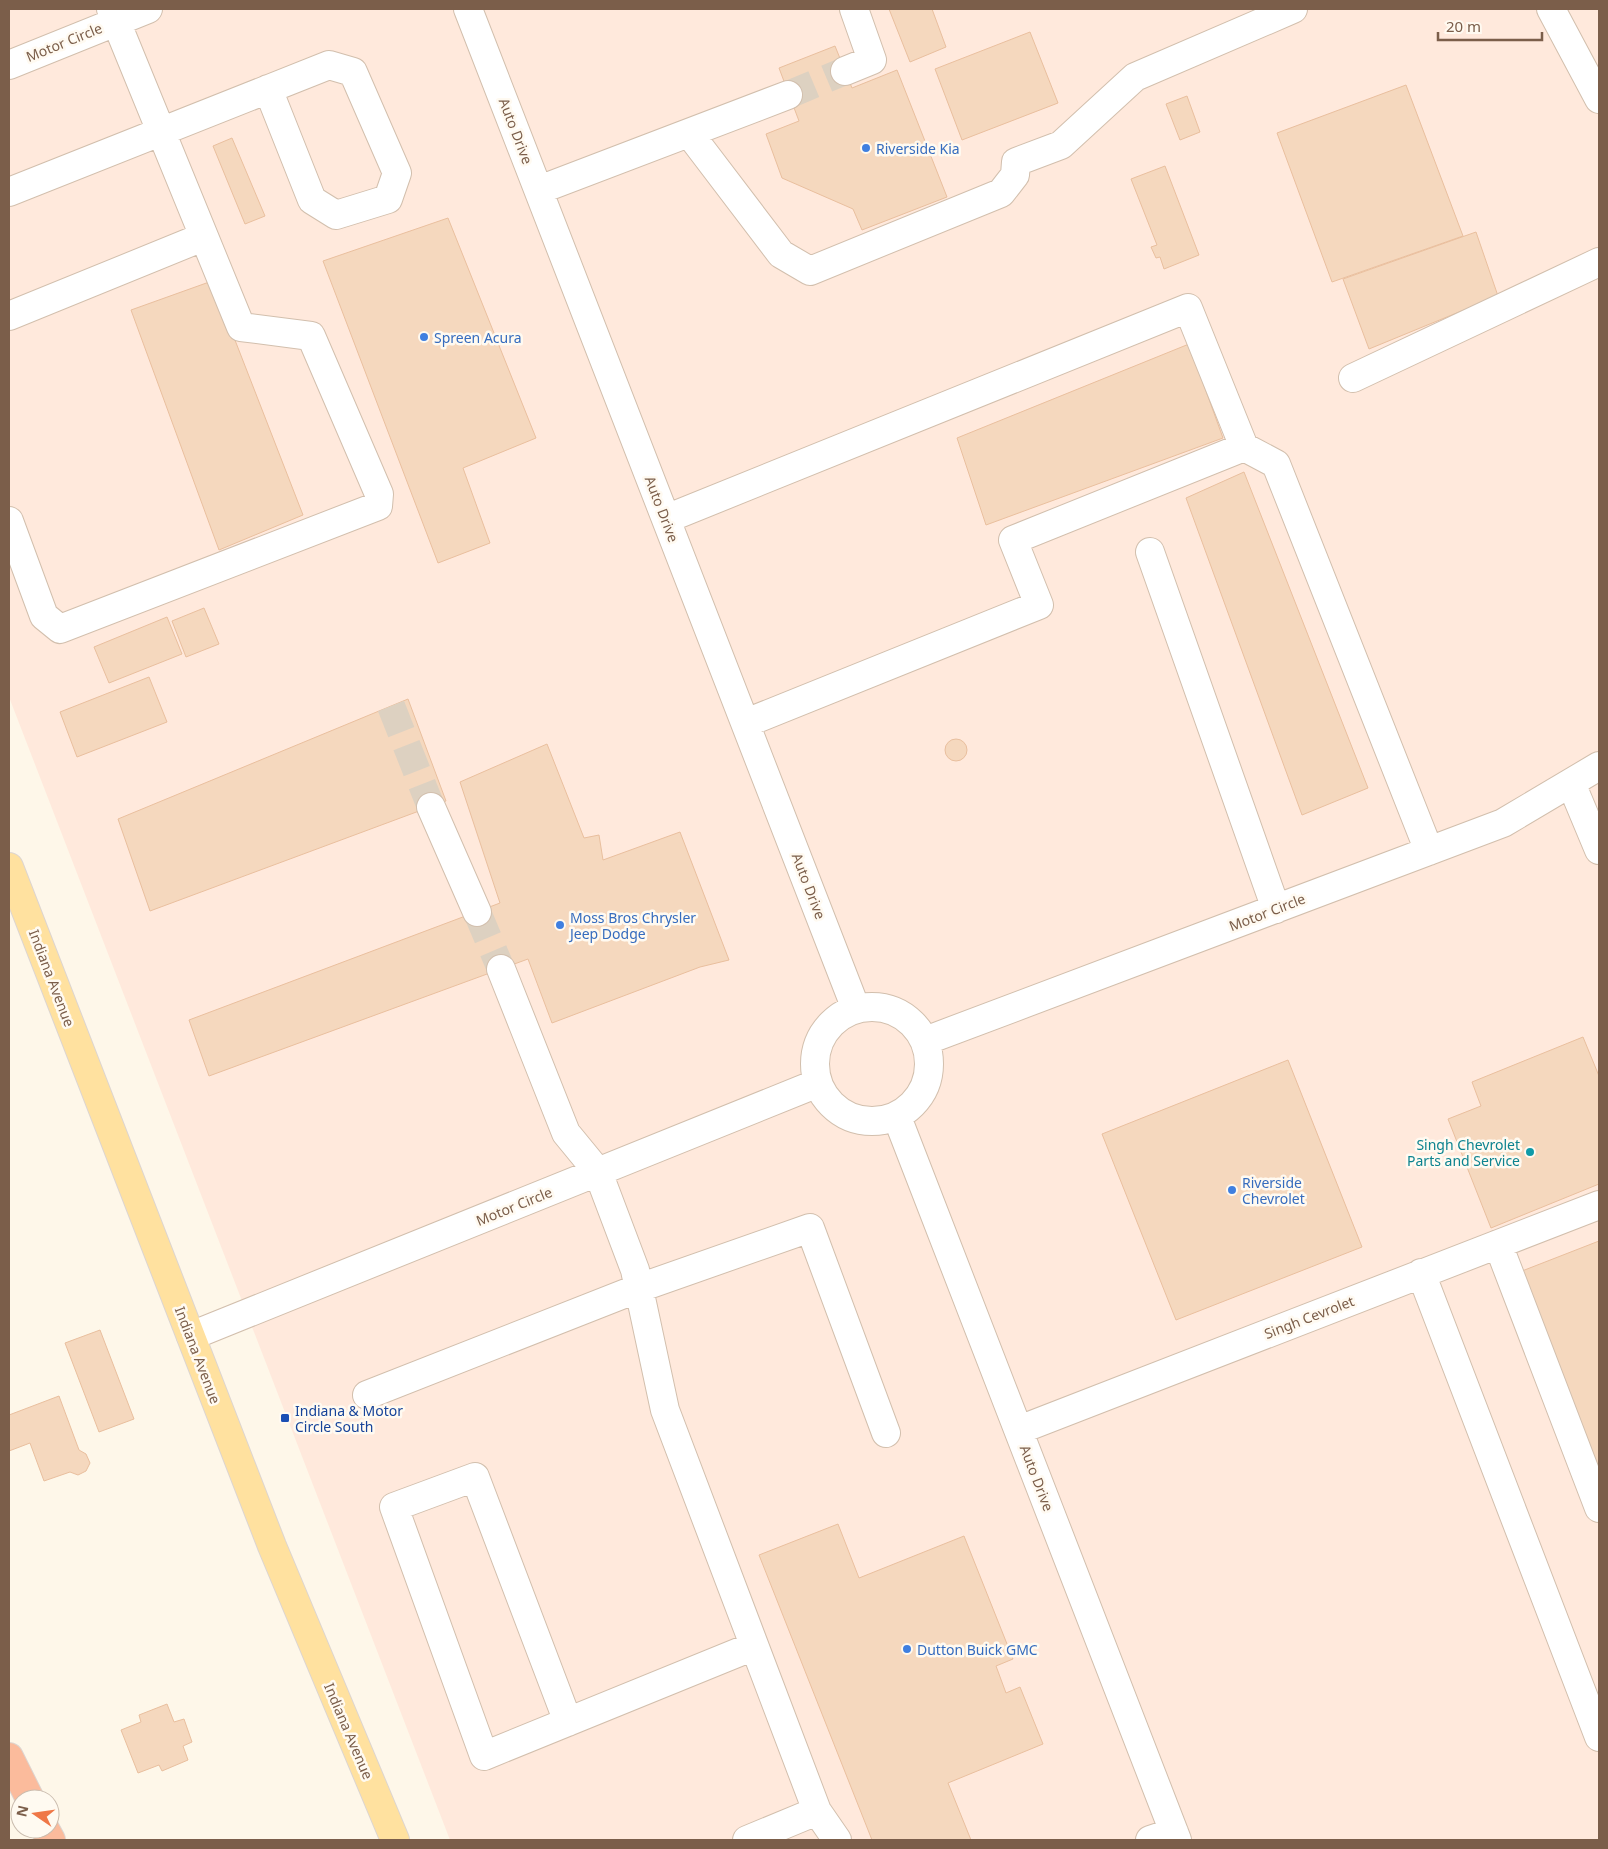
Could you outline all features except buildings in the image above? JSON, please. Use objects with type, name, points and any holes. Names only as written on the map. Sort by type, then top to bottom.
[{"type":"highway","points":[[9,1757],[25,1789]]},
{"type":"main road","name":"Indiana Avenue","points":[[9,867],[201,1332],[272,1546],[395,1840]]},
{"type":"street","name":"Motor Circle","points":[[9,65],[114,15],[148,9]]},
{"type":"street","name":"Auto Drive","points":[[468,9],[856,1009]]},
{"type":"street","points":[[845,70],[872,60],[854,9]]},
{"type":"street","points":[[689,133],[781,254],[810,271],[1001,193],[1015,175],[1016,162],[1061,145],[1135,77],[1294,9]]},
{"type":"street","points":[[1551,9],[1599,99]]},
{"type":"street","points":[[9,521],[44,616],[60,629],[378,506],[379,494],[311,336],[241,327],[160,132],[114,15]]},
{"type":"street","points":[[9,192],[268,89],[329,65],[353,72],[397,173],[388,198],[336,215],[312,200],[268,89]]},
{"type":"street","points":[[539,190],[788,95]]},
{"type":"street","points":[[9,316],[203,237]]},
{"type":"street","points":[[1353,378],[1514,304],[1599,262]]},
{"type":"street","points":[[666,519],[1188,308],[1244,447],[1276,464],[1429,851]]},
{"type":"street","points":[[746,723],[1039,605],[1013,540],[1244,447]]},
{"type":"street","points":[[1150,552],[1276,909]]},
{"type":"street","name":"Motor Circle","points":[[925,1041],[1503,823],[1599,766]]},
{"type":"street","points":[[1571,783],[1599,850]]},
{"type":"street","points":[[431,806],[477,912]]},
{"type":"street","points":[[501,969],[566,1133],[598,1172],[635,1270],[665,1410],[818,1811],[837,1840]]},
{"type":"street","points":[[872,1006],[896,1012],[917,1027],[925,1041],[930,1058],[929,1076],[923,1092],[912,1107],[897,1117],[879,1122],[860,1121],[841,1114],[827,1100],[818,1084],[814,1065],[817,1047],[826,1030],[839,1017],[856,1009],[872,1006]]},
{"type":"street","name":"Motor Circle","points":[[201,1332],[818,1084]]},
{"type":"street","name":"Auto Drive","points":[[897,1117],[1019,1430],[1167,1837]]},
{"type":"street","name":"Singh Cevrolet","points":[[1019,1430],[1421,1273],[1599,1206]]},
{"type":"street","points":[[367,1395],[638,1288],[810,1228],[886,1433]]},
{"type":"street","points":[[1498,1244],[1599,1508]]},
{"type":"street","points":[[1421,1273],[1599,1737]]},
{"type":"street","points":[[568,1722],[475,1478],[394,1507],[484,1756],[568,1722],[754,1646]]},
{"type":"street","points":[[748,1840],[818,1811]]},
{"type":"shaded area","points":[[9,9],[1599,9],[1599,1840],[450,1840],[9,697]]},
{"type":"tunnel","points":[[788,95],[845,71]]},
{"type":"tunnel","points":[[391,706],[431,807]]},
{"type":"tunnel","points":[[477,912],[501,969]]},
{"type":"place","name":"Riverside Kia","points":[[866,148]]},
{"type":"place","name":"Spreen Acura","points":[[424,337]]},
{"type":"place","name":"Moss Bros Chrysler Jeep Dodge","points":[[560,925]]},
{"type":"place","name":"Singh Chevrolet Parts and Service","points":[[1530,1152]]},
{"type":"place","name":"Riverside Chevrolet","points":[[1232,1190]]},
{"type":"place","name":"Indiana & Motor Circle South","points":[[285,1418]]},
{"type":"place","name":"Dutton Buick GMC","points":[[907,1649]]}]
